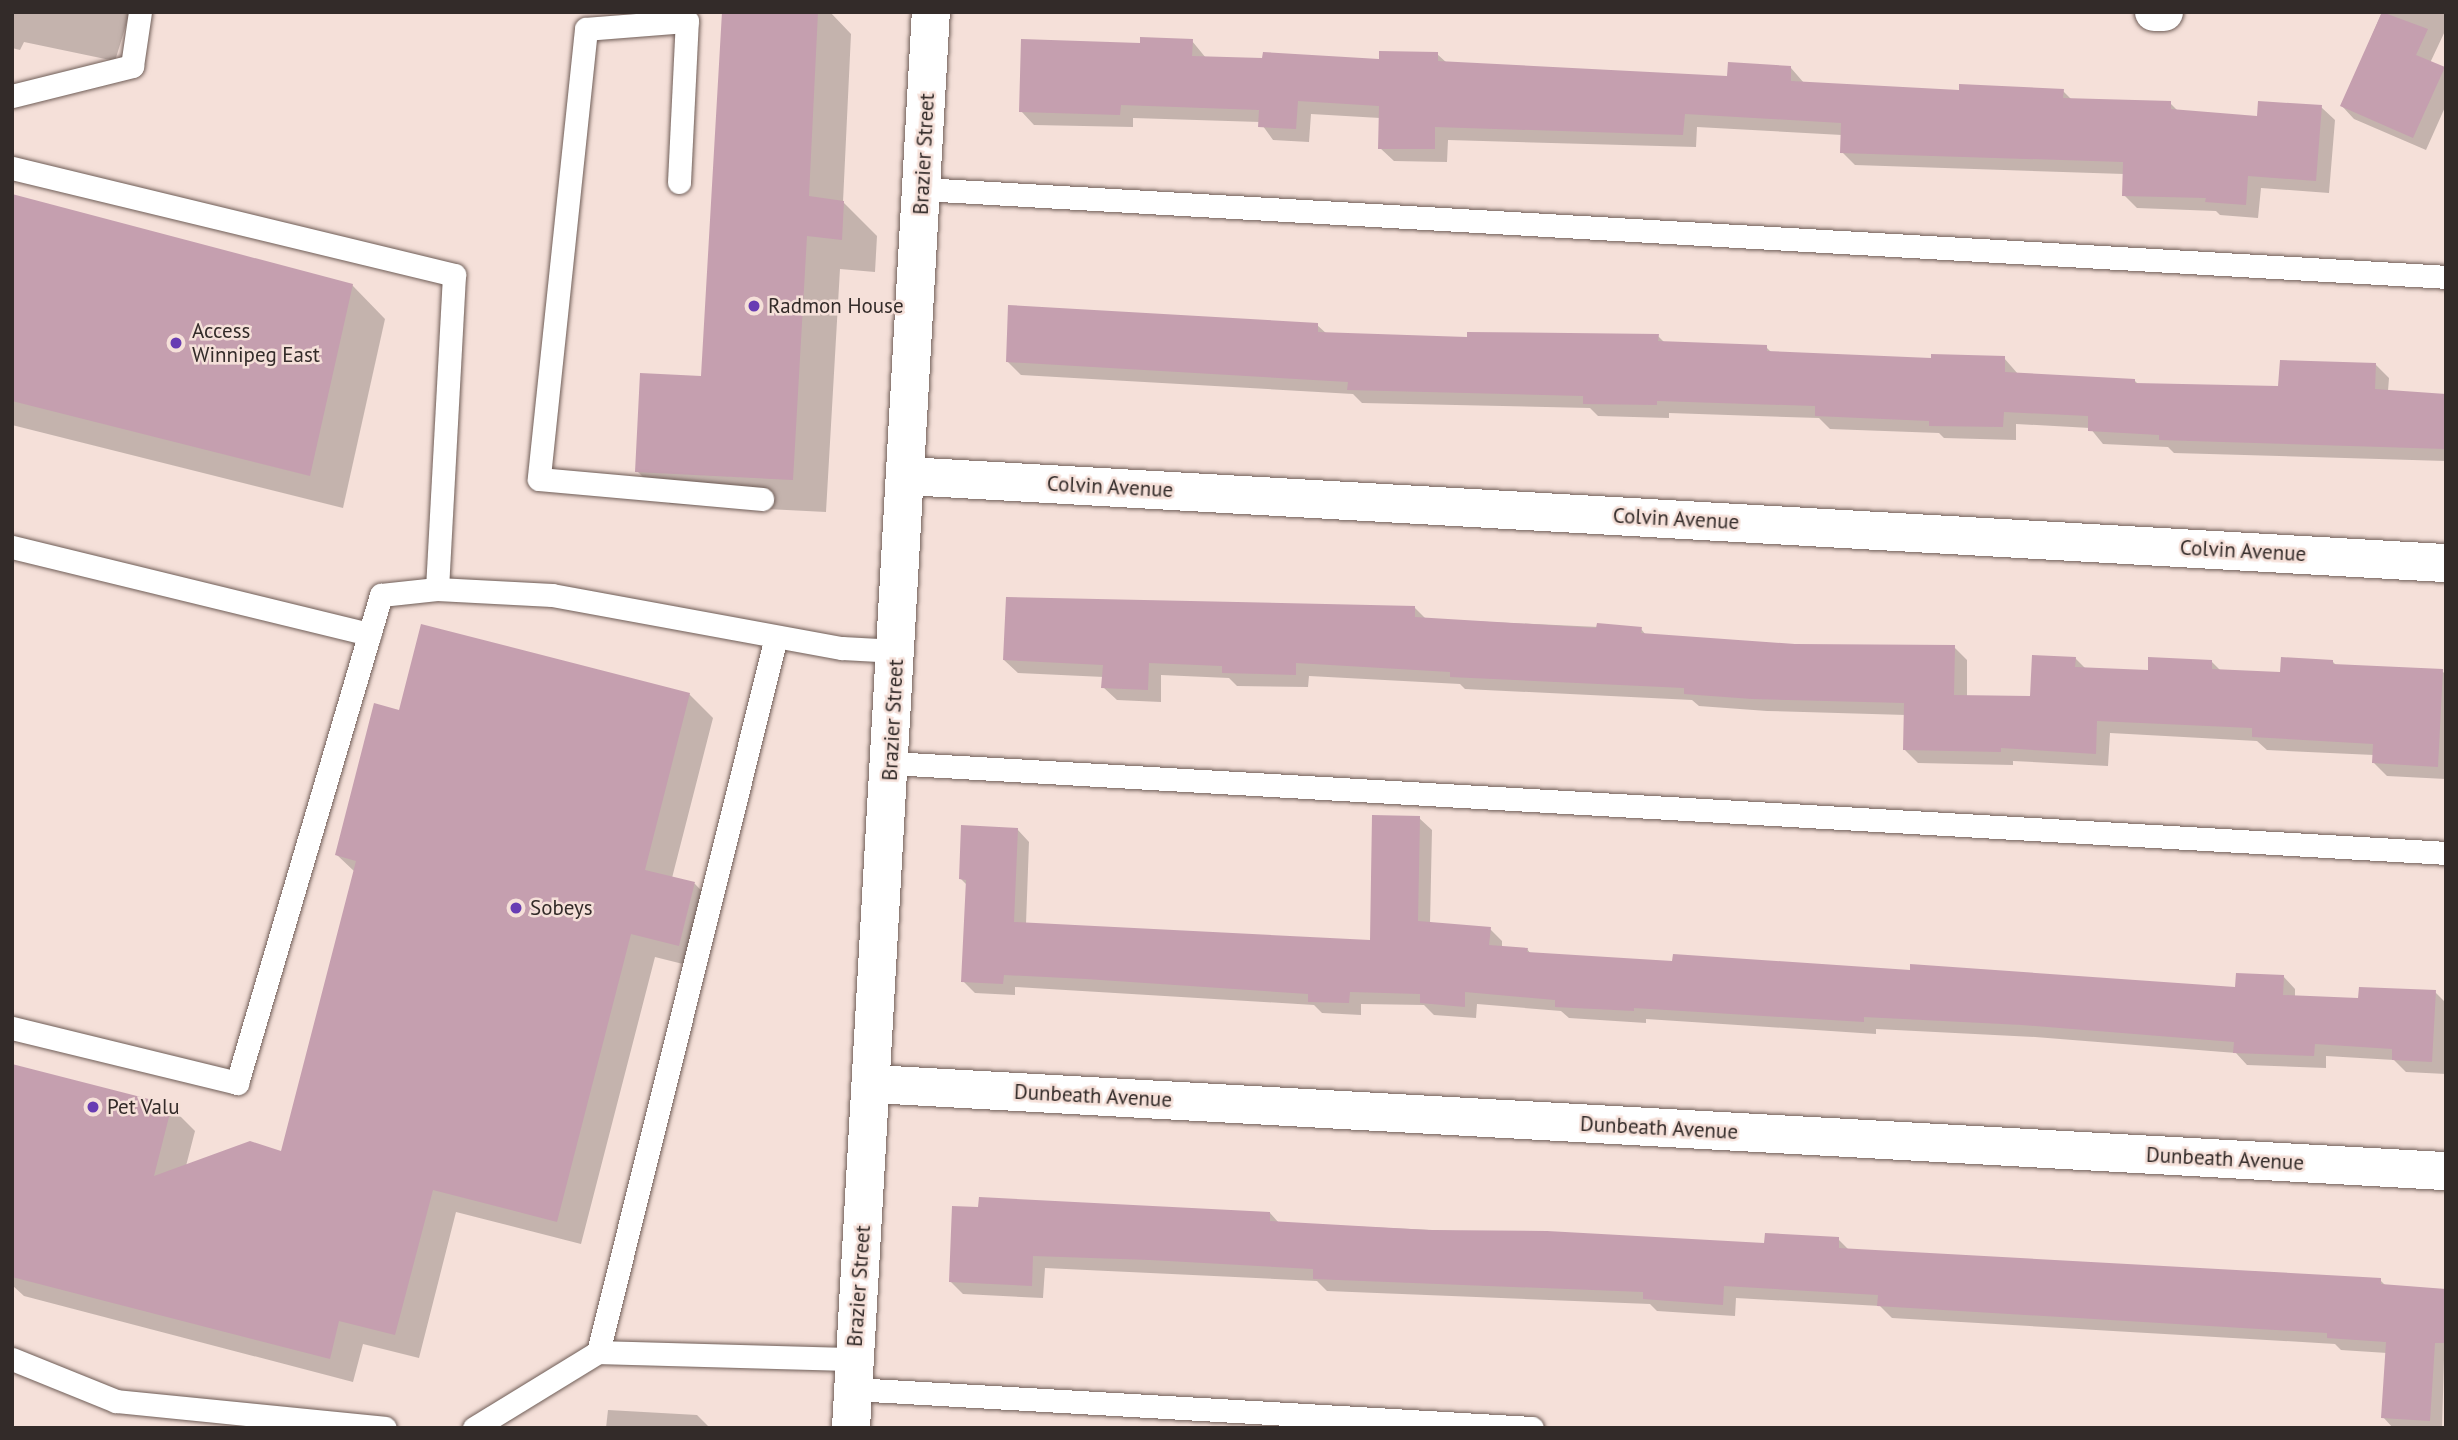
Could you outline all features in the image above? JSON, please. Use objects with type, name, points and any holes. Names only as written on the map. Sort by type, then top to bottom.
[{"type":"street","name":"Brazier Street","points":[[851,1428],[873,1084],[931,12]]},
{"type":"street","points":[[2154,12],[2164,12]]},
{"type":"street","name":"Colvin Avenue","points":[[907,476],[2446,563]]},
{"type":"street","name":"Dunbeath Avenue","points":[[873,1084],[2446,1171]]},
{"type":"lane","points":[[12,96],[132,66],[140,12]]},
{"type":"lane","points":[[679,182],[688,17],[586,29],[539,479],[762,499]]},
{"type":"lane","points":[[12,168],[454,275],[437,589]]},
{"type":"lane","points":[[922,189],[2446,277]]},
{"type":"lane","points":[[12,547],[370,635]]},
{"type":"lane","points":[[12,1028],[237,1083],[381,595],[437,589],[552,595],[776,637],[897,651]]},
{"type":"lane","points":[[598,1352],[776,637]]},
{"type":"lane","points":[[891,763],[2446,853]]},
{"type":"lane","points":[[474,1428],[598,1352],[1532,1428]]},
{"type":"lane","points":[[12,1359],[116,1401],[384,1428]]},
{"type":"building","name":"Radmon House","points":[[722,12],[818,12],[809,196],[844,201],[842,240],[807,236],[793,480],[635,472],[640,373],[701,376]]},
{"type":"building","points":[[2382,12],[2428,29],[2416,55],[2445,67],[2413,138],[2340,106]]},
{"type":"building","points":[[1140,37],[1193,39],[1192,56],[1262,58],[1263,52],[1379,59],[1379,51],[1438,52],[1438,61],[1727,76],[1728,62],[1791,66],[1791,81],[1959,90],[1959,84],[2064,89],[2063,98],[2171,101],[2171,109],[2257,116],[2258,101],[2322,105],[2316,181],[2248,176],[2246,205],[2205,202],[2206,198],[2122,196],[2123,162],[1840,153],[1841,123],[1685,114],[1683,135],[1435,127],[1435,149],[1378,149],[1379,106],[1298,101],[1296,129],[1258,127],[1259,110],[1121,105],[1120,115],[1019,112],[1021,39],[1140,43]]},
{"type":"building","name":"Access Winnipeg East","points":[[12,194],[353,284],[310,476],[12,401]]},
{"type":"building","points":[[1008,305],[1318,323],[1318,332],[1467,337],[1467,332],[1659,334],[1658,341],[1767,345],[1767,351],[1931,358],[1931,354],[2005,356],[2005,372],[2135,379],[2135,383],[2278,386],[2280,360],[2376,363],[2375,389],[2446,394],[2446,449],[2159,440],[2159,435],[2088,431],[2088,416],[2004,412],[2003,427],[1929,426],[1929,421],[1815,416],[1815,406],[1657,401],[1657,405],[1583,404],[1583,396],[1347,390],[1348,382],[1006,362]]},
{"type":"building","points":[[1006,597],[1415,606],[1415,617],[1596,628],[1597,623],[1642,627],[1641,633],[1795,644],[1955,645],[1954,695],[2030,696],[2032,655],[2076,657],[2075,667],[2148,670],[2148,657],[2212,660],[2212,669],[2280,672],[2281,657],[2333,660],[2333,664],[2443,669],[2438,767],[2372,763],[2373,744],[2252,737],[2252,728],[2097,721],[2096,754],[2001,748],[2001,752],[1903,750],[1904,703],[1752,699],[1684,694],[1684,688],[1450,677],[1450,672],[1296,663],[1296,675],[1222,673],[1222,666],[1149,663],[1148,690],[1101,688],[1103,665],[1003,660]]},
{"type":"building","name":"Sobeys","points":[[421,624],[690,693],[645,870],[695,882],[679,946],[631,934],[557,1222],[433,1190],[395,1335],[339,1321],[330,1359],[12,1277],[12,1064],[172,1105],[154,1176],[250,1141],[281,1151],[356,861],[335,855],[374,703],[399,710]]},
{"type":"building","points":[[1372,815],[1420,816],[1418,921],[1491,927],[1489,945],[1528,948],[1527,952],[1672,961],[1673,954],[1910,970],[1910,964],[2235,987],[2236,973],[2284,975],[2283,995],[2358,998],[2359,987],[2436,990],[2432,1062],[2392,1060],[2392,1049],[2315,1044],[2314,1056],[2233,1053],[2234,1042],[2022,1025],[1864,1017],[1864,1022],[1634,1008],[1634,1011],[1555,1007],[1555,1000],[1465,992],[1465,1007],[1420,1003],[1420,994],[1350,992],[1349,1003],[1308,1002],[1308,994],[1086,979],[1004,975],[1003,984],[961,982],[966,880],[959,879],[961,825],[1018,828],[1014,922],[1370,940]]},
{"type":"building","points":[[979,1197],[1270,1212],[1270,1221],[1429,1230],[1547,1231],[1764,1243],[1765,1233],[1839,1237],[1839,1248],[2381,1278],[2381,1284],[2446,1289],[2446,1343],[2435,1343],[2430,1421],[2381,1418],[2386,1342],[2327,1338],[2327,1333],[1877,1306],[1878,1295],[1724,1286],[1723,1305],[1643,1299],[1643,1292],[1313,1279],[1313,1269],[1150,1260],[1033,1256],[1032,1286],[949,1282],[952,1206],[978,1207]]},
{"type":"place","name":"Radmon House","points":[[754,306]]},
{"type":"place","name":"Access Winnipeg East","points":[[176,343]]},
{"type":"place","name":"Sobeys","points":[[516,908]]},
{"type":"place","name":"Pet Valu","points":[[93,1107]]}]
